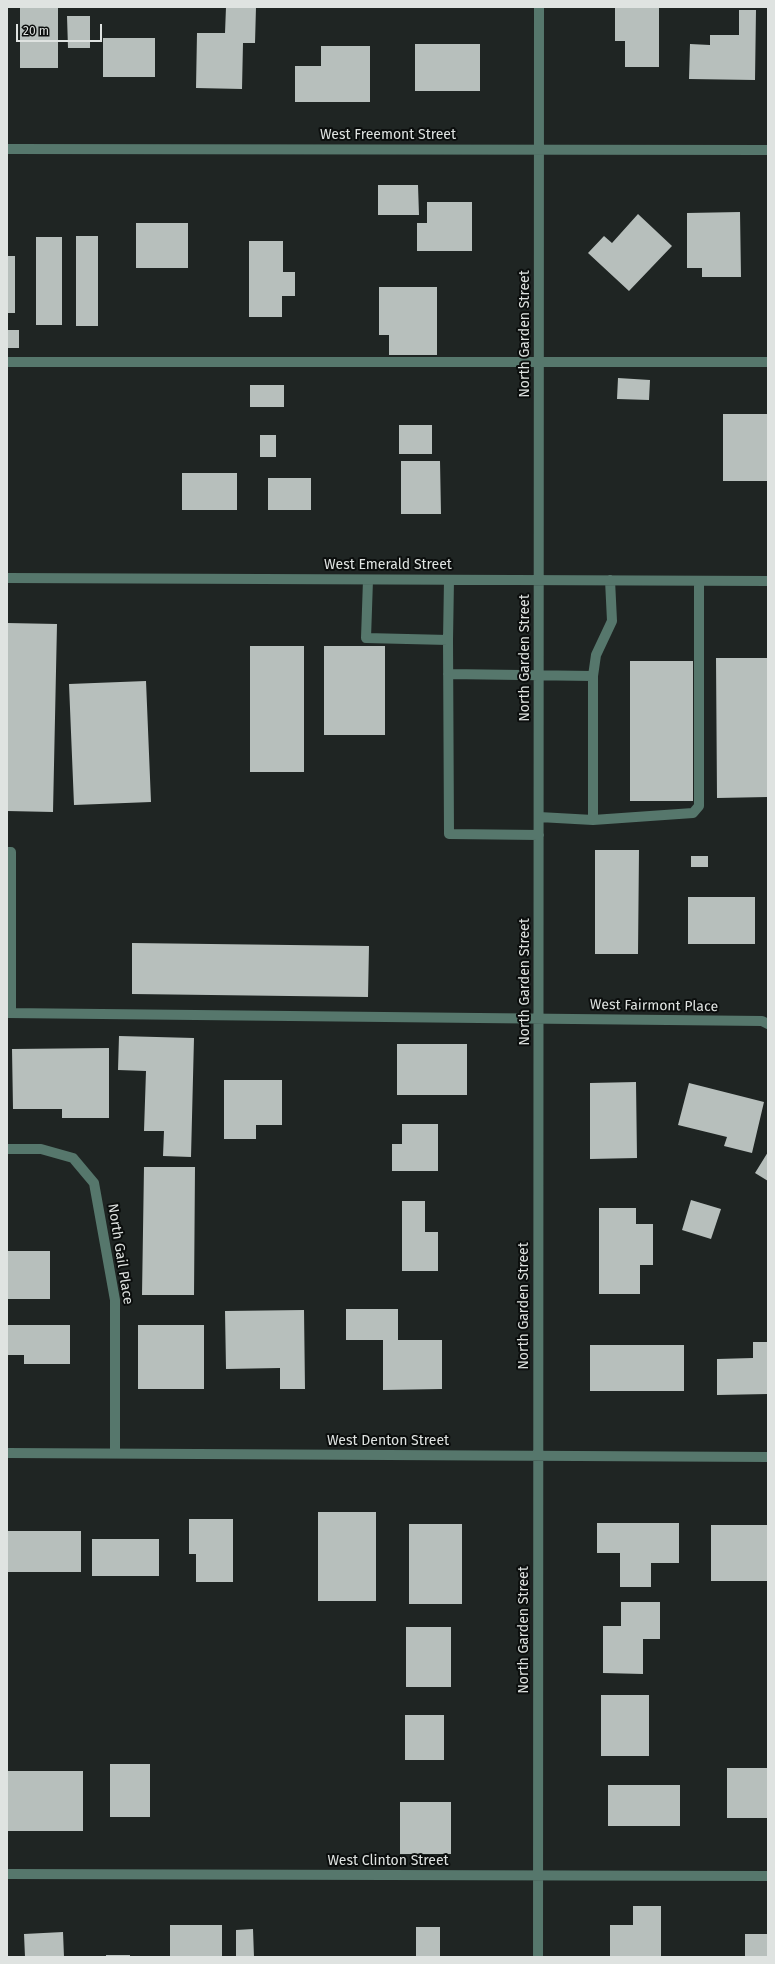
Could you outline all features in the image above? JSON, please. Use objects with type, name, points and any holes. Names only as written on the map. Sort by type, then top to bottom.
[{"type":"street","name":"North Garden Street","points":[[538,1957],[539,7]]},
{"type":"street","name":"West Freemont Street","points":[[7,149],[768,150]]},
{"type":"street","points":[[7,362],[768,362]]},
{"type":"street","name":"West Emerald Street","points":[[7,578],[768,581]]},
{"type":"street","points":[[368,580],[366,638],[448,640]]},
{"type":"street","points":[[449,580],[449,834],[539,835]]},
{"type":"street","points":[[593,820],[593,676],[596,655],[612,621],[610,580]]},
{"type":"street","points":[[539,817],[593,820],[694,813],[699,806],[699,581]]},
{"type":"street","points":[[448,674],[593,676]]},
{"type":"street","points":[[7,852],[11,852],[9,1014]]},
{"type":"street","name":"West Fairmont Place","points":[[9,1014],[539,1018],[762,1021],[768,1024]]},
{"type":"street","name":"North Gail Place","points":[[7,1149],[41,1149],[72,1158],[94,1183],[115,1300],[115,1454]]},
{"type":"street","name":"West Denton Street","points":[[7,1453],[768,1457]]},
{"type":"street","name":"West Clinton Street","points":[[7,1874],[768,1876]]},
{"type":"building","points":[[20,7],[58,7],[58,68],[20,68]]},
{"type":"building","points":[[226,7],[256,7],[255,43],[243,43],[242,89],[196,88],[197,33],[225,33]]},
{"type":"building","points":[[615,7],[659,7],[659,67],[625,67],[625,41],[615,41]]},
{"type":"building","points":[[739,10],[756,10],[755,80],[689,79],[690,44],[710,45],[710,35],[739,35]]},
{"type":"building","points":[[67,16],[90,16],[90,48],[68,48]]},
{"type":"building","points":[[103,38],[155,38],[155,77],[103,77]]},
{"type":"building","points":[[415,44],[480,44],[480,91],[415,91]]},
{"type":"building","points":[[321,46],[370,46],[370,102],[295,102],[295,66],[321,66]]},
{"type":"building","points":[[378,185],[418,185],[419,215],[378,215]]},
{"type":"building","points":[[427,202],[472,202],[472,251],[417,251],[417,223],[427,223]]},
{"type":"building","points":[[740,212],[741,277],[702,277],[702,268],[687,268],[687,213]]},
{"type":"building","points":[[638,214],[672,246],[629,291],[588,253],[604,236],[612,243]]},
{"type":"building","points":[[136,223],[188,223],[188,268],[136,268]]},
{"type":"building","points":[[76,236],[98,236],[98,326],[76,326]]},
{"type":"building","points":[[36,237],[62,237],[62,325],[36,325]]},
{"type":"building","points":[[249,241],[283,241],[283,272],[295,272],[295,296],[282,296],[282,317],[249,317]]},
{"type":"building","points":[[7,256],[15,256],[15,313],[7,313]]},
{"type":"building","points":[[379,287],[437,287],[437,355],[389,355],[389,335],[379,335]]},
{"type":"building","points":[[7,330],[19,330],[19,348],[7,348]]},
{"type":"building","points":[[618,378],[650,380],[649,400],[617,399]]},
{"type":"building","points":[[250,385],[284,385],[284,407],[250,407]]},
{"type":"building","points":[[723,414],[768,414],[768,481],[723,481]]},
{"type":"building","points":[[399,425],[432,425],[432,454],[399,454]]},
{"type":"building","points":[[260,435],[276,435],[276,457],[260,457]]},
{"type":"building","points":[[401,461],[440,461],[441,514],[401,514]]},
{"type":"building","points":[[182,473],[237,473],[237,510],[182,510]]},
{"type":"building","points":[[268,478],[311,478],[311,510],[268,510]]},
{"type":"building","points":[[7,623],[57,624],[53,812],[7,811]]},
{"type":"building","points":[[250,646],[304,646],[304,772],[250,772]]},
{"type":"building","points":[[324,646],[385,646],[385,735],[324,735]]},
{"type":"building","points":[[716,658],[768,658],[768,797],[717,798]]},
{"type":"building","points":[[630,661],[693,661],[693,801],[630,801]]},
{"type":"building","points":[[146,681],[151,802],[74,805],[69,684]]},
{"type":"building","points":[[595,850],[639,850],[638,954],[595,954]]},
{"type":"building","points":[[691,856],[708,856],[708,867],[691,867]]},
{"type":"building","points":[[688,897],[755,897],[755,944],[688,944]]},
{"type":"building","points":[[132,943],[369,946],[368,997],[132,994]]},
{"type":"building","points":[[119,1036],[194,1038],[191,1157],[163,1156],[164,1131],[144,1131],[146,1071],[118,1070]]},
{"type":"building","points":[[397,1044],[467,1044],[467,1095],[397,1095]]},
{"type":"building","points":[[109,1048],[109,1118],[62,1118],[62,1109],[13,1109],[12,1049]]},
{"type":"building","points":[[224,1080],[282,1080],[282,1125],[256,1125],[256,1139],[224,1139]]},
{"type":"building","points":[[636,1082],[637,1158],[590,1159],[590,1083]]},
{"type":"building","points":[[689,1083],[764,1102],[752,1153],[724,1146],[727,1137],[678,1125]]},
{"type":"building","points":[[402,1124],[438,1124],[438,1171],[392,1171],[392,1144],[402,1144]]},
{"type":"building","points":[[768,1152],[768,1181],[755,1173]]},
{"type":"building","points":[[144,1167],[195,1167],[194,1295],[142,1295]]},
{"type":"building","points":[[691,1200],[721,1209],[711,1239],[682,1230]]},
{"type":"building","points":[[402,1201],[425,1201],[425,1232],[438,1232],[438,1271],[402,1271]]},
{"type":"building","points":[[599,1208],[636,1208],[636,1224],[653,1224],[653,1265],[640,1265],[640,1294],[599,1294]]},
{"type":"building","points":[[7,1251],[50,1251],[50,1299],[7,1299]]},
{"type":"building","points":[[346,1309],[398,1309],[398,1340],[442,1340],[442,1389],[383,1390],[383,1340],[346,1340]]},
{"type":"building","points":[[304,1310],[305,1389],[280,1389],[280,1368],[226,1369],[225,1311]]},
{"type":"building","points":[[7,1325],[70,1325],[70,1364],[24,1364],[24,1355],[7,1355]]},
{"type":"building","points":[[138,1325],[204,1325],[204,1389],[138,1389]]},
{"type":"building","points":[[753,1342],[768,1342],[768,1394],[717,1395],[717,1359],[753,1358]]},
{"type":"building","points":[[590,1345],[684,1345],[684,1391],[590,1391]]},
{"type":"building","points":[[318,1512],[376,1512],[376,1601],[318,1601]]},
{"type":"building","points":[[189,1519],[233,1519],[233,1582],[196,1582],[196,1554],[189,1554]]},
{"type":"building","points":[[597,1523],[679,1523],[679,1563],[651,1563],[651,1587],[620,1587],[620,1553],[597,1553]]},
{"type":"building","points":[[409,1524],[462,1524],[462,1604],[409,1604]]},
{"type":"building","points":[[711,1525],[768,1525],[768,1581],[711,1581]]},
{"type":"building","points":[[7,1531],[81,1531],[81,1572],[7,1572]]},
{"type":"building","points":[[92,1539],[159,1539],[159,1576],[92,1576]]},
{"type":"building","points":[[621,1602],[660,1602],[660,1639],[643,1639],[643,1674],[603,1673],[603,1626],[621,1626]]},
{"type":"building","points":[[406,1627],[451,1627],[451,1687],[406,1687]]},
{"type":"building","points":[[601,1695],[649,1695],[649,1756],[601,1756]]},
{"type":"building","points":[[405,1715],[444,1715],[444,1760],[405,1760]]},
{"type":"building","points":[[110,1764],[150,1764],[150,1817],[110,1817]]},
{"type":"building","points":[[727,1768],[768,1768],[768,1818],[727,1818]]},
{"type":"building","points":[[7,1771],[83,1771],[83,1831],[7,1831]]},
{"type":"building","points":[[608,1785],[680,1785],[680,1826],[608,1826]]},
{"type":"building","points":[[400,1802],[451,1802],[451,1854],[400,1854]]},
{"type":"building","points":[[633,1906],[661,1906],[661,1957],[610,1957],[610,1925],[633,1925]]},
{"type":"building","points":[[170,1925],[222,1925],[222,1957],[170,1957]]},
{"type":"building","points":[[416,1927],[440,1927],[440,1957],[416,1957]]},
{"type":"building","points":[[253,1929],[254,1957],[236,1957],[236,1930]]},
{"type":"building","points":[[63,1932],[64,1957],[25,1957],[24,1934]]},
{"type":"building","points":[[745,1934],[768,1934],[768,1957],[745,1957]]},
{"type":"building","points":[[106,1955],[130,1955],[130,1957],[106,1957]]}]
